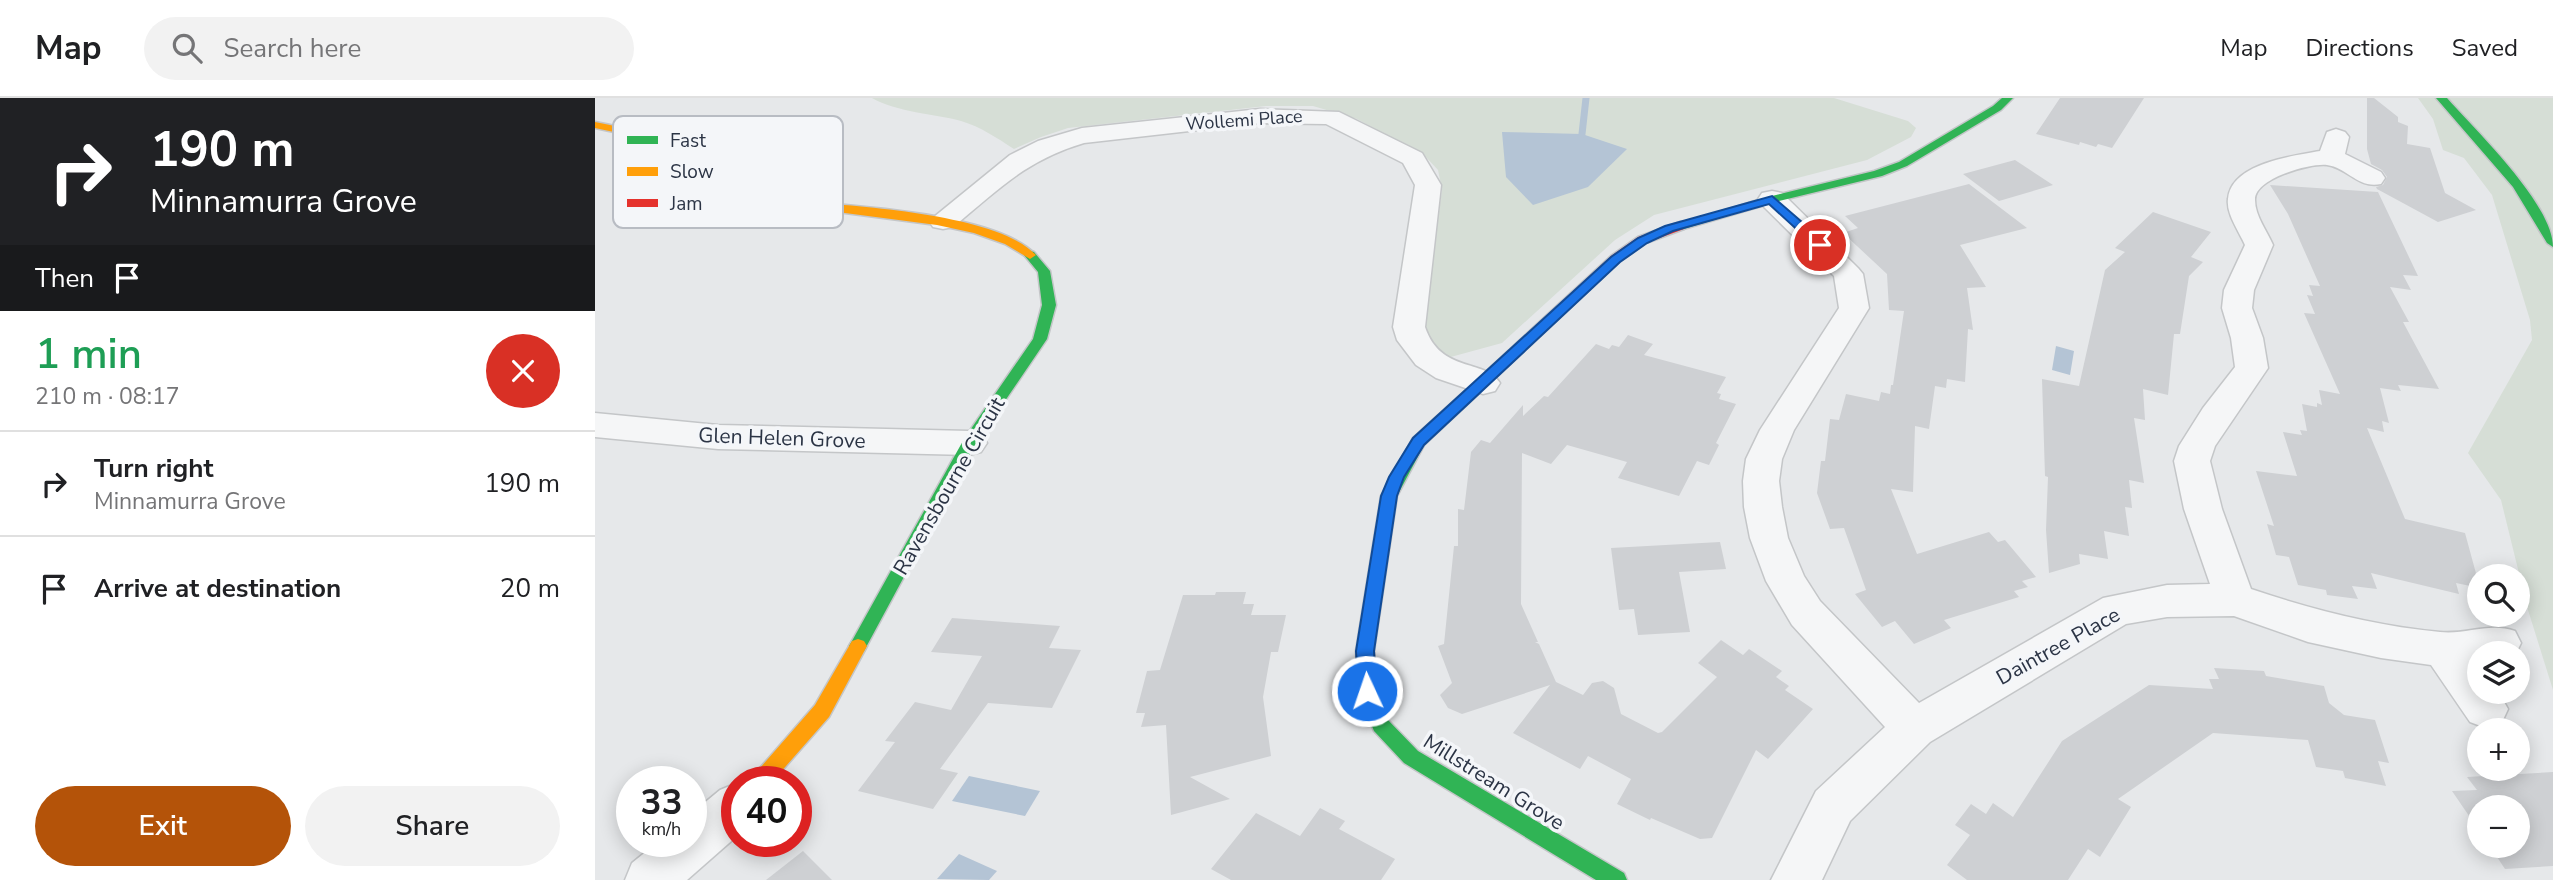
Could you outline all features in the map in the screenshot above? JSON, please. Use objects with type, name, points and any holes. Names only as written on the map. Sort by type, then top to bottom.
[{"type":"street","name":"Millstream Grove","points":[[1616,880],[1411,757],[1381,725],[1367,691],[1365,651],[1389,496],[1397,477],[1418,442],[1615,259],[1642,240],[1669,229],[1772,199],[1878,174],[1903,164],[1977,120],[2008,98]]},
{"type":"street","points":[[2441,98],[2518,185],[2553,243]]},
{"type":"street","name":"Wollemi Place","points":[[943,221],[1019,160],[1047,146],[1082,136],[1260,116],[1330,117],[1413,158],[1423,172],[1428,185],[1409,327],[1412,342],[1422,355],[1451,372],[1483,383]]},
{"type":"street","name":"Ravensbourne Circuit","points":[[595,125],[613,128]]},
{"type":"street","points":[[2235,600],[2203,509],[2192,461],[2197,446],[2215,416],[2252,368],[2247,338],[2237,308],[2239,290],[2259,245],[2241,199],[2244,187],[2254,177],[2333,147],[2372,178]]},
{"type":"street","points":[[1772,199],[1847,274],[1854,308],[1777,430],[1764,459],[1761,481],[1769,538],[1786,580],[1806,613],[1914,728]]},
{"type":"street","name":"Ravensbourne Circuit","points":[[774,766],[822,711],[969,443],[1040,339],[1049,306],[1044,271],[1026,250],[1003,236],[943,221],[843,211]]},
{"type":"street","name":"Glen Helen Grove","points":[[595,425],[718,437],[969,443]]},
{"type":"street","name":"Daintree Place","points":[[1796,880],[1833,806],[1914,728],[2117,609],[2167,601],[2235,600],[2308,625],[2444,650],[2467,647]]},
{"type":"street","points":[[2444,650],[2486,709]]},
{"type":"street","points":[[650,880],[721,819]]},
{"type":"shaded area","points":[[872,98],[1834,98],[1908,121],[1916,128],[1911,137],[1867,160],[1654,215],[1615,240],[1502,343],[1447,358],[1429,345],[1423,324],[1442,190],[1438,170],[1424,155],[1357,119],[1313,106],[1266,106],[1068,128],[1014,149],[968,123],[904,110]]},
{"type":"shaded area","points":[[2418,98],[2553,98],[2553,690],[2530,616],[2530,564],[2517,564],[2501,500],[2468,453],[2532,340],[2530,320],[2492,195],[2464,158],[2443,150],[2433,119]]},
{"type":"water","points":[[1502,132],[1582,134],[1627,149],[1588,187],[1533,205],[1506,177]]},
{"type":"water","points":[[2056,346],[2074,351],[2070,375],[2052,370]]},
{"type":"water","points":[[969,776],[1040,791],[1025,816],[952,801]]},
{"type":"water","points":[[959,854],[997,871],[989,880],[937,879]]},
{"type":"building","points":[[2060,98],[2144,98],[2112,148],[2080,142],[2079,145],[2036,134]]},
{"type":"building","points":[[2367,98],[2374,98],[2398,117],[2398,122],[2408,126],[2407,144],[2430,148],[2445,193],[2476,210],[2438,222],[2377,189],[2387,177],[2382,170],[2371,164],[2367,149]]},
{"type":"building","points":[[2015,160],[2053,185],[1999,201],[1963,174]]},
{"type":"building","points":[[1969,184],[2027,228],[1960,245],[1986,287],[1967,288],[1973,330],[1968,329],[1965,382],[1947,379],[1946,388],[1935,386],[1929,429],[1915,426],[1913,492],[1891,489],[1917,554],[1989,532],[1998,542],[2005,540],[2036,577],[2022,581],[2028,587],[2014,591],[2019,597],[1944,620],[1951,628],[1914,644],[1895,621],[1882,627],[1855,594],[1866,590],[1844,528],[1830,529],[1817,493],[1821,461],[1825,461],[1830,419],[1839,420],[1846,394],[1879,401],[1881,392],[1890,394],[1904,311],[1889,310],[1887,274],[1843,233],[1858,228],[1845,216]]},
{"type":"building","points":[[2270,185],[2378,192],[2418,276],[2403,275],[2411,290],[2390,287],[2409,322],[2403,322],[2439,389],[2398,385],[2401,391],[2380,388],[2389,423],[2382,421],[2384,432],[2367,428],[2405,519],[2465,533],[2473,564],[2467,564],[2467,585],[2456,583],[2459,594],[2371,573],[2377,589],[2352,586],[2358,599],[2327,595],[2326,590],[2298,585],[2289,557],[2276,555],[2267,524],[2274,526],[2256,471],[2297,476],[2283,432],[2302,435],[2300,430],[2307,431],[2302,404],[2317,407],[2317,403],[2322,405],[2319,390],[2340,394],[2304,313],[2315,314],[2307,295],[2313,296],[2309,285],[2320,286],[2288,214]]},
{"type":"building","points":[[2153,212],[2211,232],[2191,257],[2203,262],[2189,276],[2180,334],[2174,334],[2168,395],[2143,389],[2145,420],[2134,418],[2144,483],[2129,480],[2132,508],[2125,507],[2129,536],[2104,531],[2108,559],[2079,554],[2080,564],[2049,573],[2046,530],[2048,477],[2045,476],[2042,379],[2079,386],[2105,270],[2125,252],[2115,248]]},
{"type":"building","points":[[1628,335],[1653,344],[1644,355],[1726,377],[1717,393],[1721,394],[1719,399],[1736,404],[1716,443],[1719,445],[1709,465],[1697,461],[1679,496],[1618,478],[1627,462],[1567,445],[1551,464],[1522,453],[1521,604],[1538,642],[1535,642],[1539,644],[1556,682],[1583,695],[1592,683],[1603,681],[1614,688],[1621,714],[1658,733],[1717,677],[1698,663],[1721,640],[1743,655],[1749,649],[1782,671],[1776,677],[1789,686],[1785,690],[1813,709],[1768,759],[1756,750],[1712,838],[1700,839],[1617,804],[1631,779],[1588,756],[1580,769],[1513,733],[1550,685],[1462,714],[1448,708],[1440,695],[1452,683],[1438,646],[1444,644],[1454,546],[1458,546],[1458,509],[1464,510],[1471,452],[1481,440],[1490,443],[1523,405],[1523,416],[1544,396],[1548,397],[1596,344],[1609,349],[1612,345],[1619,347]]},
{"type":"building","points":[[1720,542],[1726,569],[1679,572],[1690,632],[1638,635],[1634,609],[1619,610],[1611,548]]},
{"type":"building","points":[[1216,592],[1246,592],[1243,604],[1254,604],[1251,615],[1286,615],[1278,652],[1271,652],[1263,697],[1271,756],[1190,777],[1230,799],[1171,815],[1166,725],[1141,727],[1145,713],[1136,713],[1147,671],[1160,670],[1183,595],[1215,595]]},
{"type":"building","points":[[952,618],[1060,626],[1049,648],[1081,650],[1052,708],[988,703],[940,769],[958,773],[933,809],[858,791],[895,742],[885,741],[915,702],[951,710],[982,656],[931,652]]},
{"type":"building","points":[[2214,668],[2264,671],[2266,676],[2324,686],[2329,703],[2344,715],[2375,720],[2389,763],[2378,761],[2386,786],[2345,778],[2343,771],[2316,767],[2308,740],[2213,733],[2118,799],[2131,807],[2100,857],[2088,849],[2068,880],[1967,880],[1947,865],[1970,835],[1955,825],[1971,804],[1986,814],[1993,803],[2013,817],[2062,741],[2149,685],[2213,689],[2209,679],[2219,679]]},
{"type":"building","points":[[2553,772],[2553,866],[2505,869],[2498,858],[2530,858],[2530,795],[2467,795],[2467,813],[2452,791],[2477,790],[2470,781],[2530,781],[2530,773]]},
{"type":"building","points":[[1320,808],[1345,821],[1339,829],[1395,859],[1381,880],[1231,880],[1211,869],[1256,813],[1300,836]]},
{"type":"building","points":[[795,857],[809,857],[832,880],[766,880]]},
{"type":"waterway","points":[[1582,134],[1586,98]]},
{"type":"traffic: fast","points":[[1680,226],[1772,199],[1878,174],[1903,164],[1997,108],[2008,98]]},
{"type":"traffic: fast","points":[[2441,98],[2518,185],[2553,243]]},
{"type":"traffic: fast","points":[[858,646],[969,443],[1040,339],[1049,305],[1044,271],[1030,255]]},
{"type":"traffic: fast","points":[[1485,380],[1418,442],[1389,496],[1365,651],[1367,691],[1381,725],[1411,757],[1616,880]]},
{"type":"traffic: slow","points":[[595,125],[613,128]]},
{"type":"traffic: slow","points":[[843,209],[937,221],[977,230],[1010,241],[1030,255]]},
{"type":"traffic: slow","points":[[774,766],[822,711],[858,646]]},
{"type":"traffic: jam","points":[[1485,380],[1615,259],[1642,240],[1680,226]]},
{"type":"route","points":[[1367,691],[1365,651],[1389,496],[1418,442],[1574,300],[1615,259],[1642,240],[1707,217],[1772,199],[1820,245]]}]
